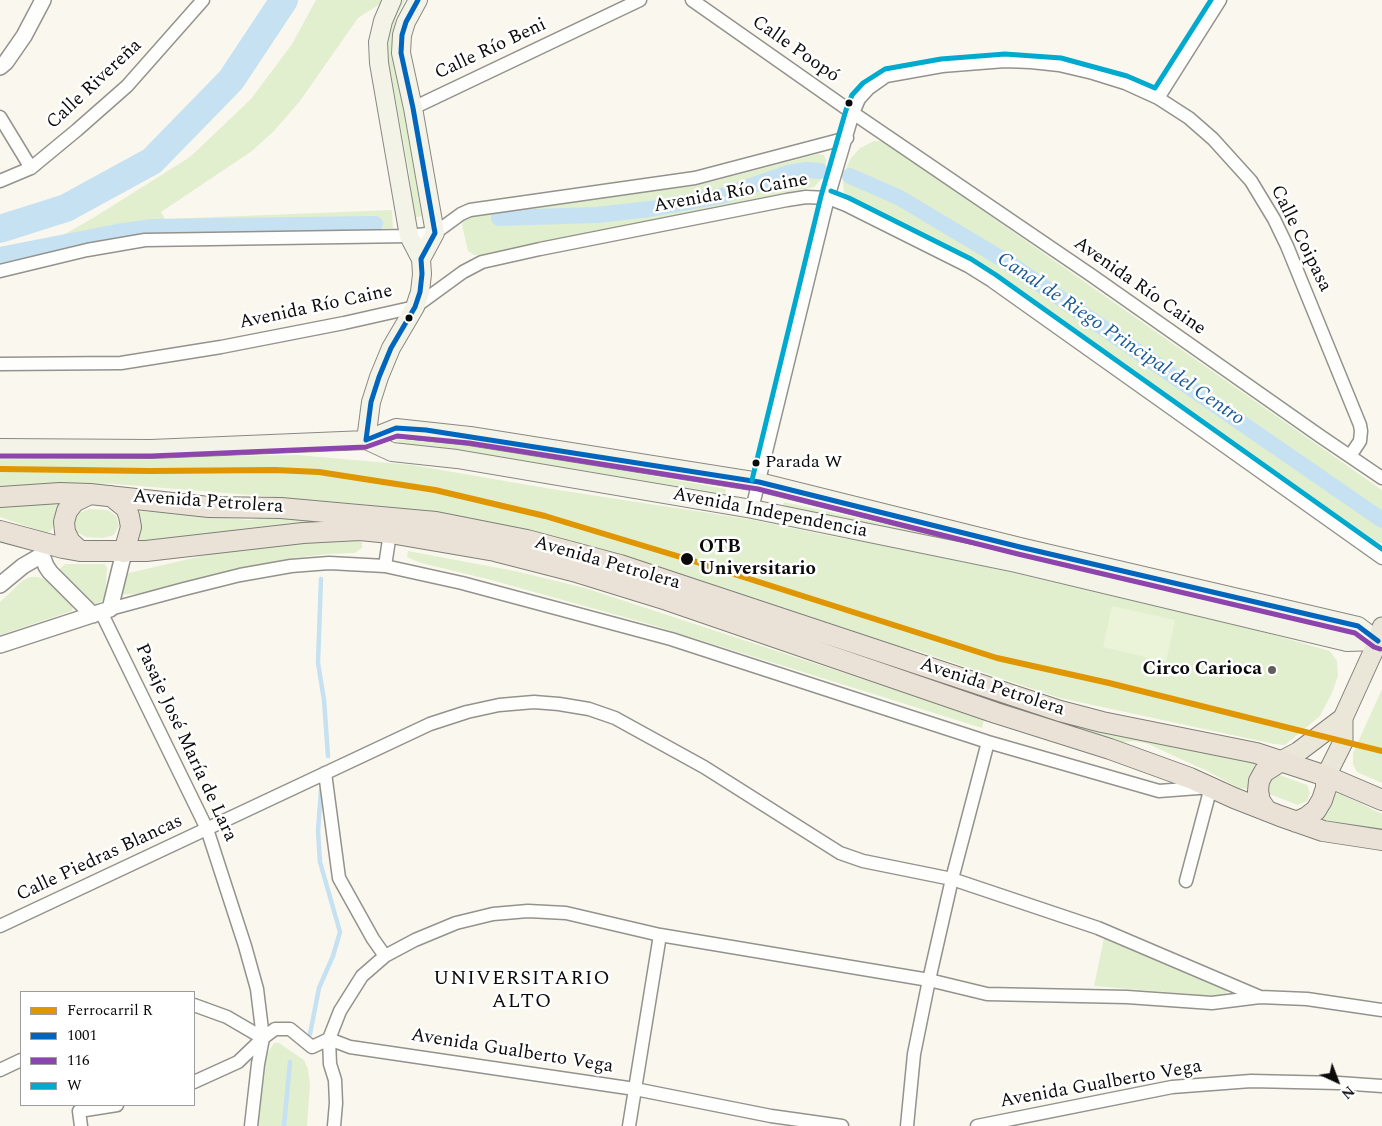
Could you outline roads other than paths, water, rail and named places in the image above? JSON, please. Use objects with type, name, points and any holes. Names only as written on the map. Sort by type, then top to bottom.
[{"type":"highway","name":"Avenida Petrolera","points":[[0,497],[60,493],[90,494],[209,507],[281,508],[436,522],[527,540],[620,565],[1060,711],[1102,722],[1256,753],[1281,761]]},
{"type":"highway","points":[[80,551],[70,542],[65,532],[64,522],[67,511],[74,502],[90,494]]},
{"type":"highway","points":[[111,496],[126,508],[129,516],[131,527],[124,552]]},
{"type":"highway","name":"Avenida Petrolera","points":[[0,531],[45,550],[146,551],[303,533],[360,530],[390,533],[495,551],[573,571],[667,600],[991,711],[1110,748],[1175,772],[1267,811]]},
{"type":"highway","points":[[1382,800],[1326,776],[1281,761],[1264,772],[1258,781],[1260,801],[1267,811],[1323,831],[1382,840]]},
{"type":"highway","points":[[1296,822],[1316,810],[1326,788],[1326,776]]},
{"type":"main road","points":[[366,440],[371,402],[379,377],[392,348],[415,307],[420,292],[422,274],[421,259],[409,236],[379,63],[378,42],[383,21],[392,0]]},
{"type":"main road","points":[[418,0],[406,22],[402,36],[401,53],[413,108],[435,233],[421,259]]},
{"type":"main road","name":"Avenida Independencia","points":[[0,448],[151,449],[366,440],[396,428],[426,430],[759,482],[1020,547],[1358,626],[1381,637]]},
{"type":"main road","name":"Avenida Independencia","points":[[366,440],[392,452],[457,459],[752,509],[1016,563],[1347,642],[1381,637]]},
{"type":"main road","points":[[1326,776],[1343,742],[1343,718],[1381,637]]},
{"type":"main road","points":[[1281,761],[1298,752],[1343,718]]},
{"type":"street","points":[[0,67],[6,62],[24,36],[43,0]]},
{"type":"street","name":"Calle Rivereña","points":[[0,181],[31,168],[127,86],[203,0]]},
{"type":"street","name":"Calle Río Beni","points":[[413,108],[640,0]]},
{"type":"street","name":"Calle Poopó","points":[[692,0],[874,127]]},
{"type":"street","points":[[1158,98],[1220,0]]},
{"type":"street","name":"Calle Coipasa","points":[[853,113],[859,99],[869,88],[886,76],[942,66],[1005,61],[1059,65],[1093,72],[1125,83],[1158,98],[1189,118],[1233,160],[1251,181],[1274,219],[1287,246],[1360,425],[1360,441],[1350,456]]},
{"type":"street","points":[[752,509],[828,198],[853,113]]},
{"type":"street","points":[[0,117],[31,168]]},
{"type":"street","name":"Avenida Río Caine","points":[[874,127],[1091,275],[1382,478]]},
{"type":"street","name":"Avenida Río Caine","points":[[0,271],[87,250],[145,240],[409,236],[435,233],[461,214],[470,210],[695,178],[847,138]]},
{"type":"street","name":"Avenida Río Caine","points":[[0,364],[121,363],[230,345],[344,323],[415,307],[463,272],[482,262],[787,200],[806,197],[828,198],[846,205],[968,266],[992,281],[1382,558]]},
{"type":"street","points":[[0,585],[45,550],[64,522]]},
{"type":"street","points":[[385,566],[390,533]]},
{"type":"street","points":[[45,550],[46,566],[50,572],[101,612]]},
{"type":"street","points":[[101,612],[124,552]]},
{"type":"street","points":[[0,645],[101,612],[202,584],[291,566],[329,563],[385,566],[462,582],[671,638],[988,742],[1159,791],[1210,788],[1186,881]]},
{"type":"street","name":"Pasaje José María de Lara","points":[[101,612],[207,829],[257,989],[263,1038],[251,1126]]},
{"type":"street","name":"Calle Piedras Blancas","points":[[0,926],[430,724],[467,712],[499,705],[534,702],[589,709],[615,718],[704,767],[840,853],[863,861],[952,879],[1098,928],[1260,997]]},
{"type":"street","points":[[906,1126],[914,1054],[929,980],[952,879],[988,742]]},
{"type":"street","points":[[325,773],[339,878],[373,939],[385,956]]},
{"type":"street","points":[[334,1126],[336,1103],[334,1080],[330,1064],[330,1039],[340,1011],[362,976],[385,956],[415,940],[456,922],[493,914],[528,911],[566,913],[660,935],[929,980],[987,994],[1127,997],[1212,1004],[1260,997],[1306,1000],[1382,1010]]},
{"type":"street","points":[[629,1126],[660,935]]},
{"type":"street","points":[[195,1005],[227,1017],[263,1038],[238,1062],[195,1082]]},
{"type":"street","name":"Avenida Gualberto Vega","points":[[263,1038],[275,1029],[290,1029],[312,1047],[330,1039],[350,1046],[635,1090],[771,1116],[842,1126]]},
{"type":"street","points":[[0,1070],[20,1060]]},
{"type":"street","name":"Avenida Gualberto Vega","points":[[977,1126],[1172,1087],[1251,1081],[1382,1086]]},
{"type":"street","points":[[82,1126],[79,1111],[111,1106]]},
{"type":"waterway","points":[[0,229],[66,208],[152,161],[231,80],[284,0]]},
{"type":"waterway","name":"Canal de Riego Principal del Centro","points":[[499,218],[597,215],[650,209],[722,196],[788,173],[806,170],[820,171]]},
{"type":"waterway","name":"Canal de Riego Principal del Centro","points":[[850,176],[900,198],[1012,265],[1382,520]]},
{"type":"waterway","name":"Canal de Riego Principal del Centro","points":[[0,255],[152,227],[375,224]]},
{"type":"waterway","points":[[321,579],[318,663],[324,700],[328,756]]},
{"type":"waterway","points":[[310,1034],[319,988],[333,956],[340,932],[320,862],[318,831],[321,790]]},
{"type":"waterway","points":[[284,1126],[290,1062]]},
{"type":"rail line","name":"R","points":[[0,469],[275,470],[319,472],[435,490],[545,516],[687,559],[997,658],[1109,683],[1382,751]]},
{"type":"place","name":"Parada W","points":[[756,463]]},
{"type":"place","name":"OTB Universitario","points":[[687,559]]},
{"type":"place","name":"Circo Carioca","points":[[1272,670]]},
{"type":"district","name":"UNIVERSITARIO ALTO","points":[[522,992]]}]
